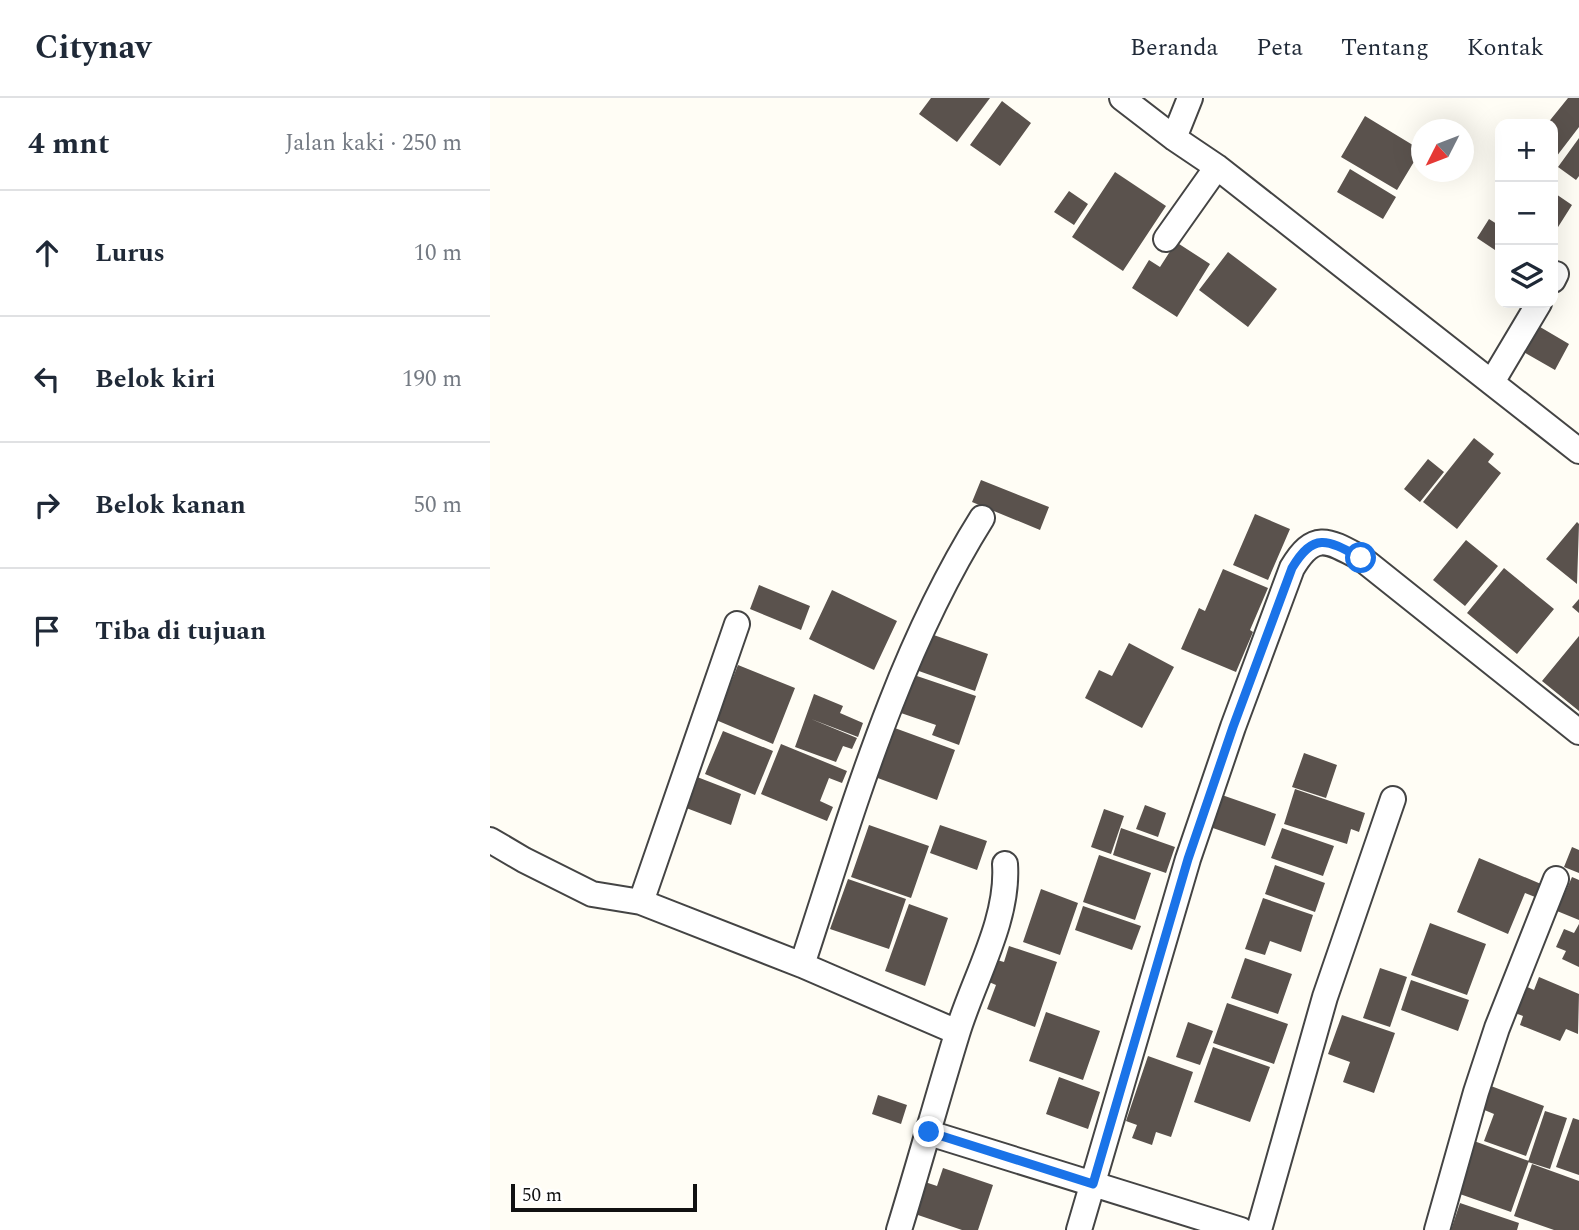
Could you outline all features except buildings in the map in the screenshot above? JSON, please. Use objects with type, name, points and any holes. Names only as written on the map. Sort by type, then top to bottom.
[{"type":"street","points":[[1122,98],[1217,167],[1579,451]]},
{"type":"street","points":[[1174,138],[1190,98]]},
{"type":"street","points":[[1166,239],[1217,167]]},
{"type":"street","points":[[1492,382],[1536,308]]},
{"type":"street","points":[[802,965],[873,749],[898,683],[963,548],[982,518]]},
{"type":"street","points":[[1079,1230],[1188,859],[1292,568],[1306,548],[1314,542],[1323,541],[1338,545],[1361,558],[1579,732]]},
{"type":"street","points":[[640,902],[737,624]]},
{"type":"street","points":[[1259,1230],[1325,997],[1393,799]]},
{"type":"street","points":[[490,840],[592,894],[640,902],[802,965],[957,1032]]},
{"type":"street","points":[[900,1230],[957,1032],[1001,911],[1005,864]]},
{"type":"street","points":[[1437,1230],[1497,1028],[1556,879]]},
{"type":"street","points":[[929,1132],[1241,1230]]},
{"type":"route","points":[[929,1132],[1093,1184],[1188,859],[1292,568],[1299,555],[1314,542],[1323,541],[1338,545],[1361,558]]}]
